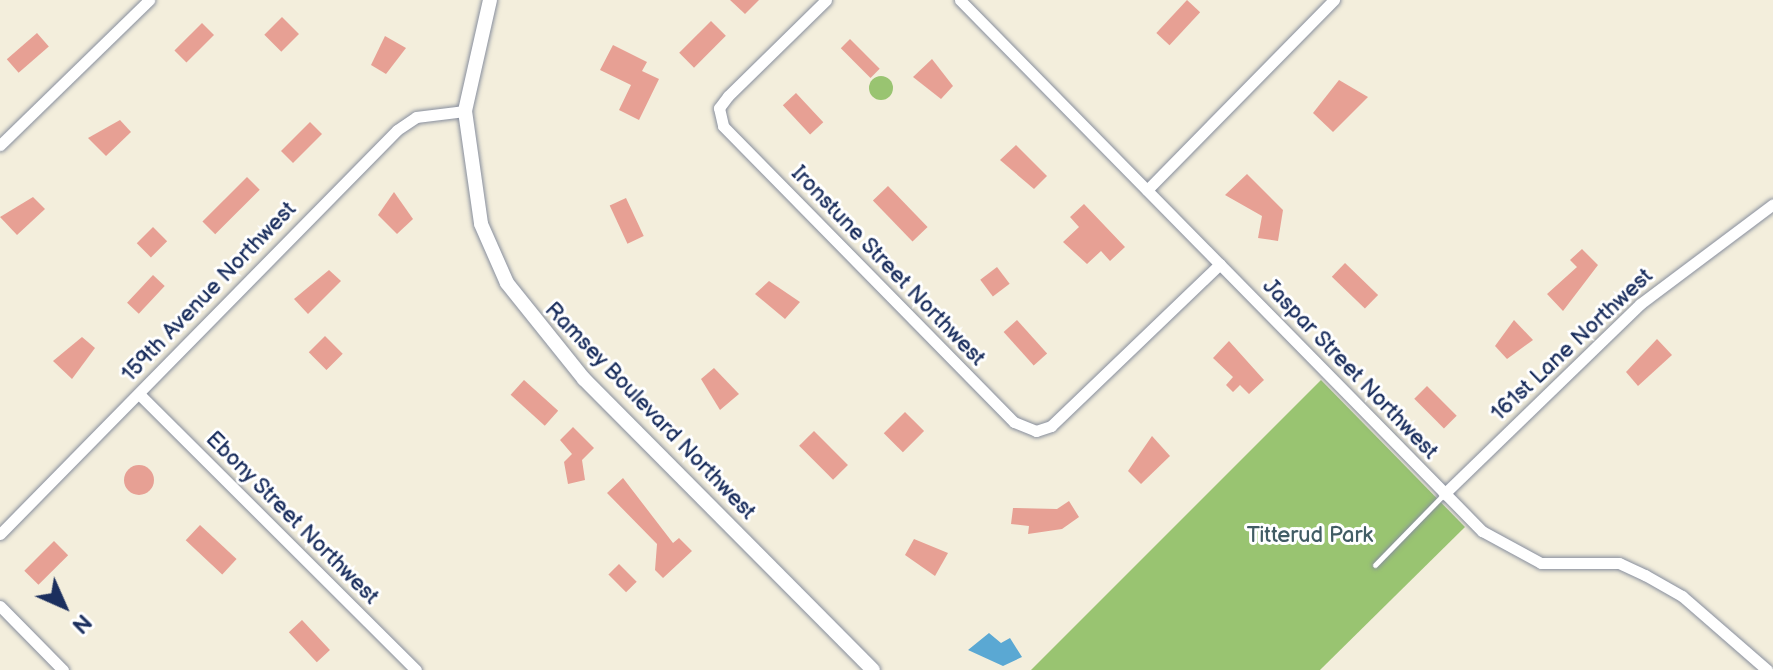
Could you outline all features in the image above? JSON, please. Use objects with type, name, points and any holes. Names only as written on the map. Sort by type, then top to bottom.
[{"type":"street","points":[[0,145],[149,0]]},
{"type":"street","name":"Ramsey Boulevard Northwest","points":[[490,0],[465,111],[481,224],[525,311],[873,670]]},
{"type":"street","name":"Ironstune Street Northwest","points":[[826,0],[728,96],[719,108],[723,126],[993,402],[1030,428],[1051,426],[1220,264]]},
{"type":"street","name":"Jaspar Street Northwest","points":[[960,0],[1482,531],[1541,563],[1619,563],[1645,575],[1682,596],[1767,670]]},
{"type":"street","points":[[1147,190],[1334,0]]},
{"type":"street","name":"159th Avenue Northwest","points":[[0,534],[397,130],[416,117],[465,111]]},
{"type":"street","name":"161st Lane Northwest","points":[[1444,494],[1640,304],[1773,204]]},
{"type":"street","name":"Ebony Street Northwest","points":[[139,394],[416,670]]},
{"type":"street","points":[[0,606],[63,670]]},
{"type":"lane","points":[[1375,565],[1444,494]]},
{"type":"green space","points":[[881,76],[890,79],[893,88],[890,97],[881,100],[872,97],[869,88],[872,79]]},
{"type":"green space","name":"Titterud Park","points":[[1321,380],[1465,527],[1320,670],[1031,670]]},
{"type":"water","points":[[989,633],[1001,643],[1010,638],[1022,657],[1003,666],[968,650]]},
{"type":"building","points":[[730,0],[759,0],[745,14]]},
{"type":"building","points":[[1187,0],[1200,12],[1169,45],[1156,33]]},
{"type":"building","points":[[282,17],[299,34],[281,52],[264,35]]},
{"type":"building","points":[[711,21],[726,36],[694,68],[679,53]]},
{"type":"building","points":[[202,23],[214,35],[186,63],[174,51]]},
{"type":"building","points":[[37,33],[49,47],[19,73],[7,59]]},
{"type":"building","points":[[385,36],[406,48],[386,74],[371,65]]},
{"type":"building","points":[[850,39],[880,69],[871,78],[841,48]]},
{"type":"building","points":[[613,45],[647,62],[642,71],[659,79],[639,120],[619,110],[631,85],[600,70]]},
{"type":"building","points":[[932,59],[953,86],[941,99],[913,77]]},
{"type":"building","points":[[1339,80],[1368,97],[1333,132],[1313,113]]},
{"type":"building","points":[[796,93],[823,122],[810,135],[783,105]]},
{"type":"building","points":[[120,120],[131,132],[106,156],[88,138]]},
{"type":"building","points":[[310,122],[322,134],[293,163],[281,151]]},
{"type":"building","points":[[1016,145],[1047,176],[1034,189],[1000,160]]},
{"type":"building","points":[[1247,174],[1283,210],[1278,241],[1258,238],[1262,216],[1225,195]]},
{"type":"building","points":[[247,177],[260,190],[215,234],[202,222]]},
{"type":"building","points":[[888,186],[928,227],[912,242],[873,201]]},
{"type":"building","points":[[394,192],[413,219],[397,234],[378,215]]},
{"type":"building","points":[[33,197],[45,209],[17,235],[0,217]]},
{"type":"building","points":[[626,198],[644,236],[627,244],[610,206]]},
{"type":"building","points":[[1084,204],[1125,247],[1110,261],[1101,251],[1087,264],[1063,242],[1079,227],[1070,217]]},
{"type":"building","points":[[153,227],[167,241],[151,257],[137,243]]},
{"type":"building","points":[[1582,249],[1598,265],[1563,311],[1547,294],[1577,267],[1570,260]]},
{"type":"building","points":[[1345,263],[1378,295],[1365,309],[1332,277]]},
{"type":"building","points":[[997,267],[1010,284],[993,296],[980,280]]},
{"type":"building","points":[[329,270],[341,281],[308,314],[294,299]]},
{"type":"building","points":[[153,275],[165,286],[139,314],[127,303]]},
{"type":"building","points":[[769,281],[800,302],[785,319],[755,294]]},
{"type":"building","points":[[1017,320],[1047,353],[1034,365],[1004,332]]},
{"type":"building","points":[[1514,320],[1533,340],[1507,359],[1495,346]]},
{"type":"building","points":[[325,336],[343,354],[326,370],[309,352]]},
{"type":"building","points":[[82,337],[95,348],[72,379],[53,361]]},
{"type":"building","points":[[1657,339],[1672,355],[1638,386],[1626,372]]},
{"type":"building","points":[[1229,341],[1264,380],[1249,394],[1240,385],[1233,392],[1226,385],[1233,377],[1213,358]]},
{"type":"building","points":[[714,368],[739,394],[720,410],[701,379]]},
{"type":"building","points":[[524,380],[558,411],[545,426],[511,395]]},
{"type":"building","points":[[1427,386],[1457,416],[1444,428],[1414,399]]},
{"type":"building","points":[[905,412],[924,431],[903,452],[884,433]]},
{"type":"building","points":[[573,427],[594,448],[582,460],[585,480],[568,484],[564,462],[572,454],[560,440]]},
{"type":"building","points":[[814,431],[848,465],[833,480],[799,446]]},
{"type":"building","points":[[1152,436],[1170,456],[1141,484],[1128,471]]},
{"type":"building","points":[[139,465],[150,469],[154,480],[150,491],[139,495],[128,491],[124,480],[128,469]]},
{"type":"building","points":[[623,478],[673,543],[679,538],[692,551],[663,578],[655,570],[657,544],[607,493]]},
{"type":"building","points":[[1069,501],[1079,517],[1062,529],[1028,534],[1029,526],[1011,524],[1013,508],[1057,509]]},
{"type":"building","points":[[200,525],[237,559],[222,574],[186,540]]},
{"type":"building","points":[[914,539],[948,553],[935,576],[905,555]]},
{"type":"building","points":[[54,541],[68,555],[38,585],[24,571]]},
{"type":"building","points":[[619,564],[637,582],[626,592],[608,575]]},
{"type":"building","points":[[302,620],[330,650],[317,662],[289,632]]}]
